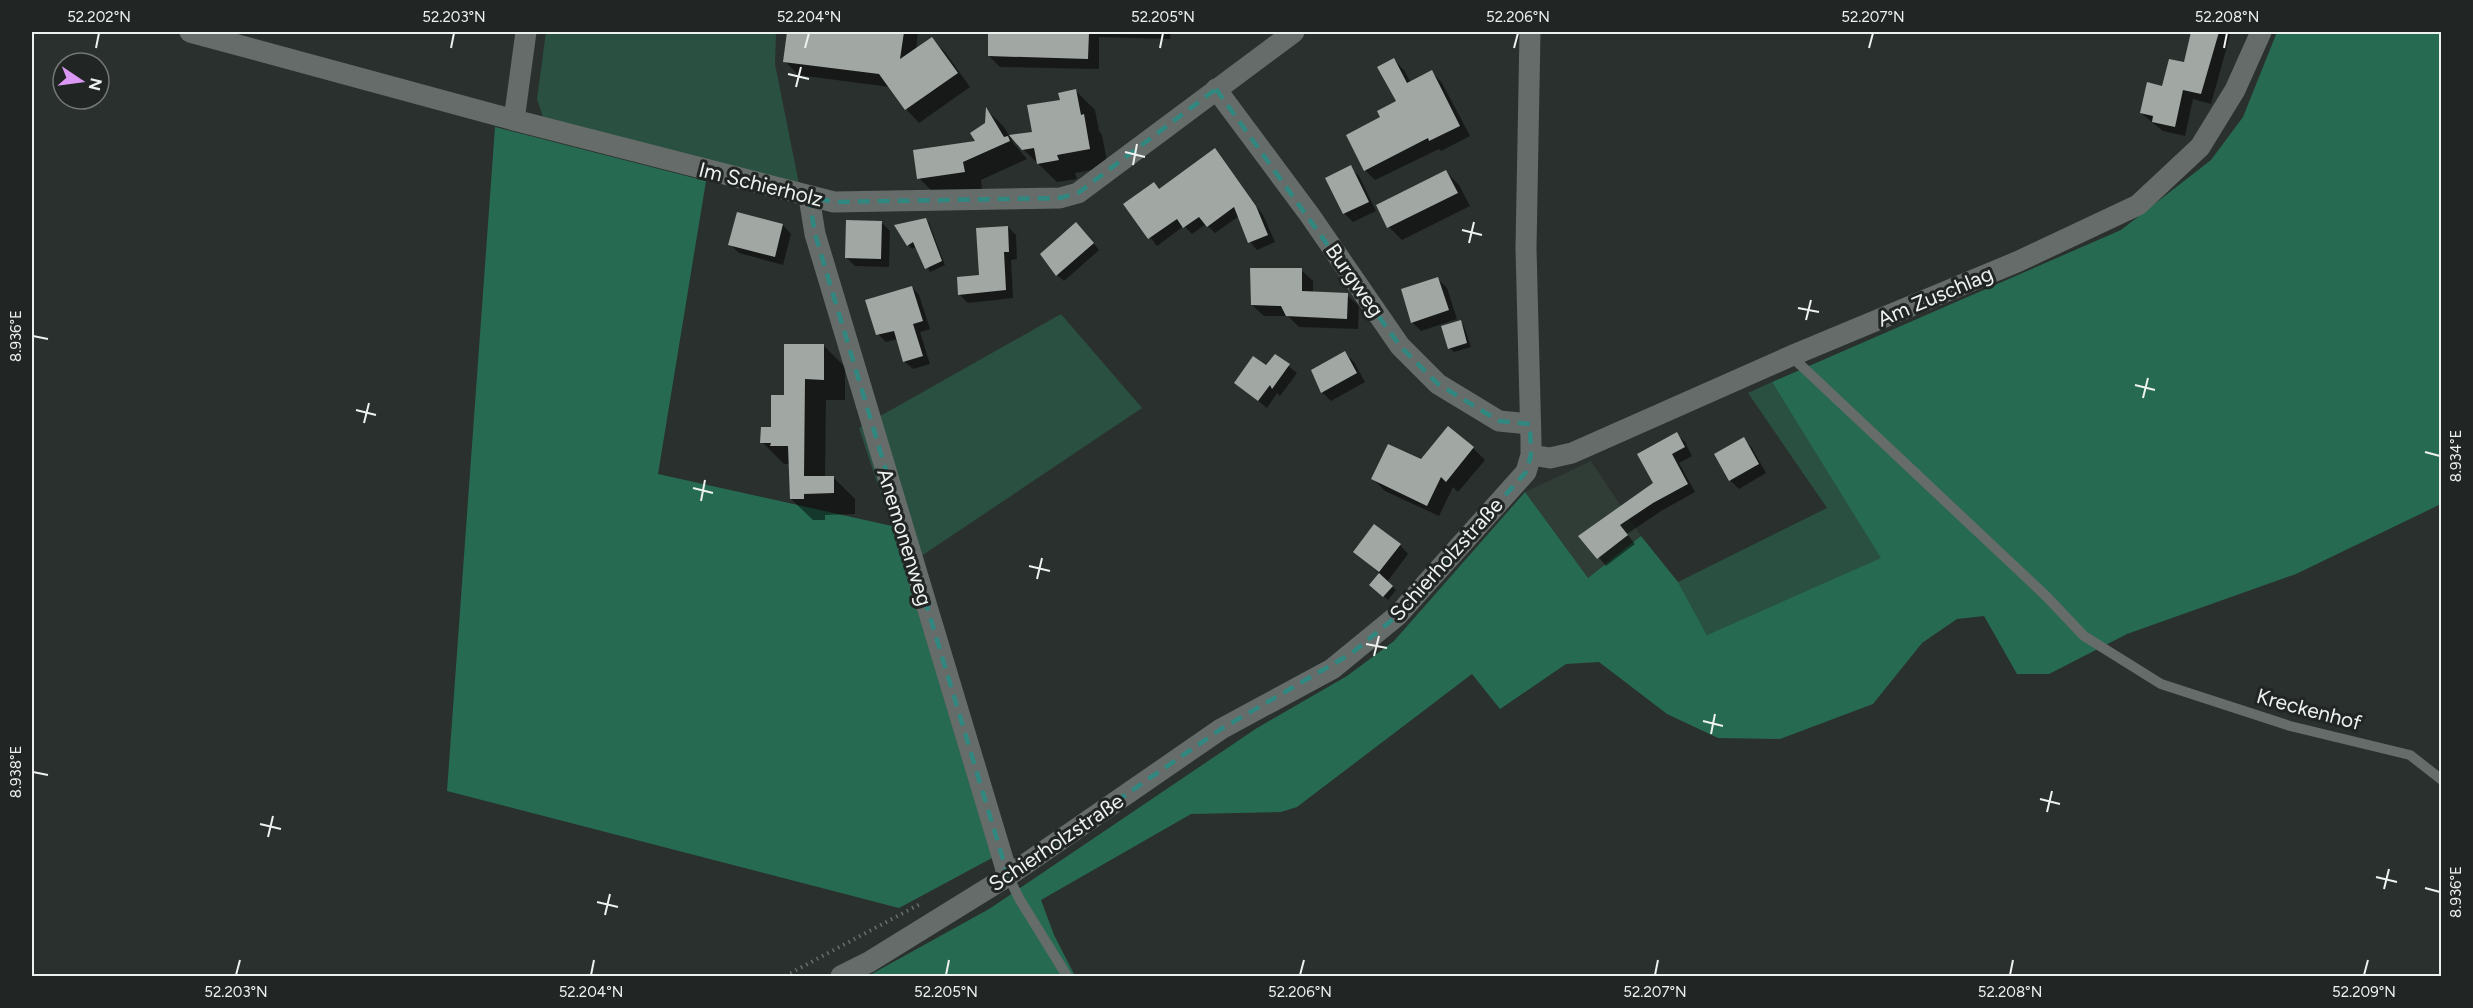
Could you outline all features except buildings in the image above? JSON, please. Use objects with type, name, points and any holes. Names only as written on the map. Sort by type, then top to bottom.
[{"type":"street","name":"Im Schierholz","points":[[190,32],[514,120],[834,202],[1060,198],[1078,193],[1294,32]]},
{"type":"street","points":[[514,120],[526,32]]},
{"type":"street","name":"Schierholzstraße","points":[[841,976],[869,962],[1008,876],[1221,729],[1332,669],[1398,615],[1526,472],[1531,455],[1526,249],[1530,32]]},
{"type":"street","name":"Am Zuschlag","points":[[1531,455],[1550,458],[1572,453],[1791,356],[2019,261],[2138,205],[2199,147],[2235,90],[2261,32]]},
{"type":"street","name":"Burgweg","points":[[1216,88],[1309,214],[1400,346],[1438,384],[1499,421],[1530,424]]},
{"type":"street","name":"Anemonenweg","points":[[809,197],[815,234],[1008,876]]},
{"type":"lane","name":"Kreckenhof","points":[[1791,356],[2046,596],[2085,636],[2161,684],[2290,726],[2410,755],[2442,780]]},
{"type":"lane","points":[[1008,876],[1020,900],[1067,976]]},
{"type":"highlighted area","points":[[1216,89],[1400,346],[1438,384],[1499,421],[1530,424],[1531,455],[1526,472],[1398,615],[1352,653],[1221,729],[1008,876],[815,234],[809,197],[834,202],[1060,198],[1078,193]]},
{"type":"shaded area","points":[[1591,461],[1641,536],[1588,579],[1525,492]]},
{"type":"green space","points":[[546,32],[776,32],[775,64],[799,184],[543,117],[537,99]]},
{"type":"green space","points":[[2277,32],[2441,32],[2441,504],[2296,574],[2127,634],[2049,674],[2017,674],[1984,616],[1957,619],[1922,643],[1873,704],[1780,739],[1718,738],[1667,714],[1599,662],[1566,664],[1500,709],[1472,674],[1297,807],[1281,812],[1191,814],[1041,900],[1054,935],[1075,976],[868,976],[989,909],[1257,728],[1347,676],[1394,641],[1525,492],[1588,578],[1641,536],[1678,582],[1707,635],[1881,558],[1772,382],[2121,230],[2211,160],[2243,117]]},
{"type":"green space","points":[[495,127],[706,181],[658,474],[892,526],[992,858],[899,908],[447,791]]},
{"type":"green space","points":[[1061,314],[1142,408],[905,567],[859,428]]},
{"type":"green space","points":[[1772,382],[1882,558],[1707,635],[1678,582],[1827,508],[1748,393]]}]
